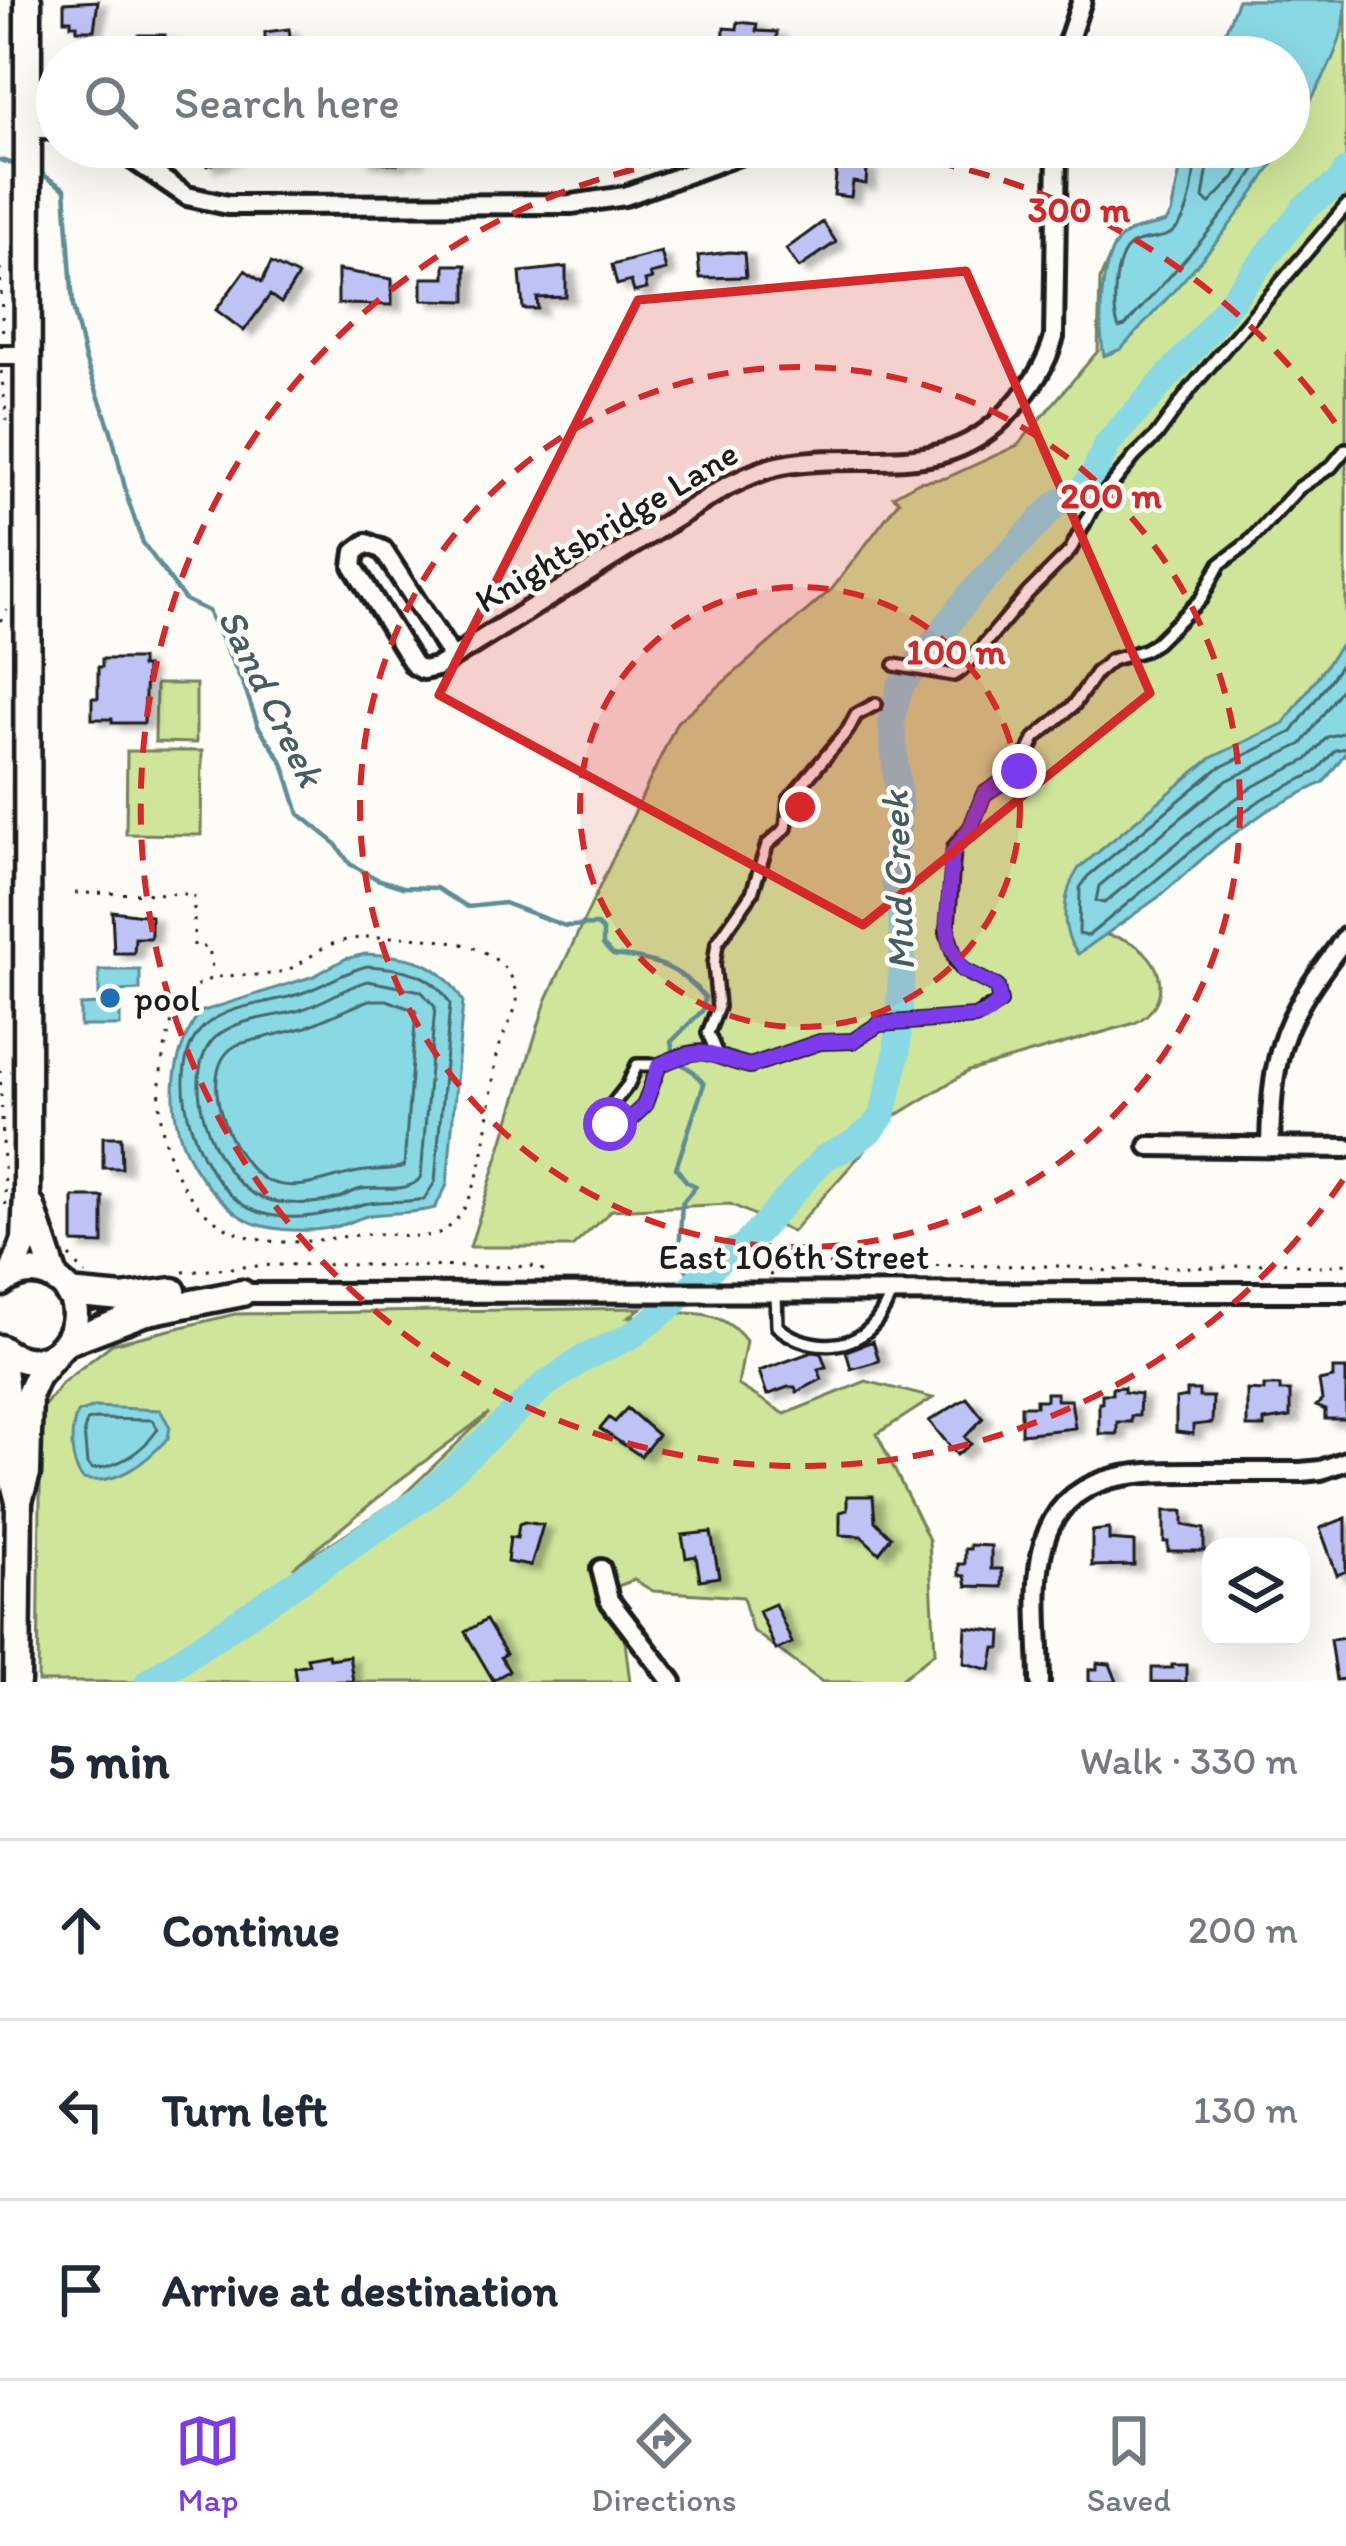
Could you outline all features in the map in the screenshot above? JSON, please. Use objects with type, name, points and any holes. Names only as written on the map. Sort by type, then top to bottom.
[{"type":"main road","points":[[4,1280],[25,1240],[27,1193],[10,355],[26,178],[28,0]]},
{"type":"main road","points":[[17,1682],[19,1501],[27,1473],[29,1394],[37,1376],[62,1347],[75,1318],[27,1193]]},
{"type":"main road","name":"East 106th Street","points":[[4,1280],[34,1272],[94,1298],[200,1289],[242,1293]]},
{"type":"main road","name":"East 106th Street","points":[[62,1347],[142,1313],[242,1293]]},
{"type":"main road","points":[[0,1350],[21,1359],[46,1358],[62,1347]]},
{"type":"main road","points":[[0,1350],[10,1472],[19,1501]]},
{"type":"street","points":[[1070,36],[1082,0]]},
{"type":"street","points":[[27,140],[36,137]]},
{"type":"street","points":[[146,168],[187,196],[228,205],[572,204],[625,196],[703,168]]},
{"type":"street","name":"Knightsbridge Lane","points":[[452,657],[383,550],[367,543],[355,552],[353,566],[423,670],[437,667],[757,472],[789,464],[937,457],[991,429],[1031,387],[1054,337],[1057,168]]},
{"type":"street","points":[[1270,1146],[1271,1082],[1281,1040],[1289,1020],[1346,937]]},
{"type":"street","points":[[1149,1146],[1346,1148]]},
{"type":"street","name":"East 106th Street","points":[[242,1293],[1346,1292]]},
{"type":"street","points":[[1040,1682],[1043,1544],[1061,1509],[1087,1486],[1125,1473],[1317,1471],[1346,1461]]},
{"type":"street","points":[[602,1569],[604,1589],[614,1608],[672,1682]]},
{"type":"lane","points":[[895,665],[954,675],[993,637],[1028,592],[1070,551],[1092,509],[1346,206]]},
{"type":"lane","points":[[688,1053],[716,1052],[750,1066],[820,1042],[853,1041],[879,1024],[975,1017],[1000,1002],[997,987],[963,970],[956,961],[947,932],[954,847],[971,827],[984,794],[1013,778],[1035,738],[1073,705],[1096,673],[1111,660],[1156,643],[1202,599],[1220,564],[1248,543],[1299,488],[1331,467],[1346,448]]},
{"type":"lane","points":[[663,1064],[644,1106],[625,1124],[610,1124],[608,1110],[637,1065],[663,1064],[688,1053],[708,1033],[718,1007],[717,943],[752,892],[767,844],[787,828],[789,800],[856,715],[876,704]]},
{"type":"lane","points":[[708,1033],[716,1052]]},
{"type":"lane","points":[[776,1292],[777,1326],[797,1340],[827,1344],[852,1340],[872,1327],[892,1292]]},
{"type":"path","points":[[0,268],[10,355],[1,375],[8,430]]},
{"type":"path","points":[[0,621],[9,598]]},
{"type":"path","points":[[75,893],[194,894],[194,946],[209,946],[213,977]]},
{"type":"path","points":[[366,937],[407,937],[468,946],[507,970],[518,999],[500,1038],[486,1148],[459,1215],[449,1228],[435,1234],[368,1234],[325,1242],[259,1240],[223,1226],[188,1194],[170,1163],[162,1136],[159,1068],[179,1005],[187,993],[213,977],[278,973],[327,945],[366,937]]},
{"type":"path","points":[[0,1070],[6,1216]]},
{"type":"path","points":[[66,1246],[79,1270],[92,1280]]},
{"type":"path","points":[[763,1277],[820,1265],[1058,1266],[1108,1271],[1142,1266],[1217,1268],[1280,1262],[1320,1267],[1346,1263]]},
{"type":"path","points":[[164,1274],[262,1265],[481,1264],[539,1266],[556,1283]]},
{"type":"highlighted area","points":[[966,271],[1150,693],[863,925],[439,695],[638,300]]},
{"type":"green space","points":[[1238,0],[1346,0],[1346,692],[1090,932],[1124,939],[1150,958],[1160,981],[1155,1004],[1135,1023],[969,1071],[894,1117],[792,1232],[730,1204],[612,1210],[572,1247],[470,1247],[546,1001],[677,722],[832,589],[899,501],[893,496],[1018,445],[1098,351],[1100,279],[1114,247],[1127,232],[1166,222],[1181,168],[1310,168],[1310,36],[1223,36]]},
{"type":"green space","points":[[156,684],[196,684],[196,743],[155,742]]},
{"type":"green space","points":[[127,751],[202,751],[201,835],[126,834]]},
{"type":"green space","points":[[641,1308],[629,1317],[693,1313],[721,1320],[746,1341],[738,1385],[785,1414],[866,1381],[933,1398],[877,1434],[929,1540],[935,1652],[898,1682],[822,1682],[752,1630],[743,1597],[653,1591],[634,1580],[618,1586],[630,1682],[38,1682],[41,1410],[62,1383],[112,1344],[235,1314]],"holes":[[[489,1413],[398,1500],[293,1568]]]},
{"type":"water","points":[[1238,0],[1346,0],[1334,54],[1310,102],[1310,36],[1223,36]]},
{"type":"water","points":[[1181,168],[1269,168],[1208,252],[1121,349],[1104,356],[1101,311],[1114,247],[1126,234],[1166,222]]},
{"type":"water","points":[[1346,638],[1346,752],[1324,782],[1268,810],[1219,844],[1160,896],[1078,954],[1068,934],[1065,911],[1079,868],[1211,758],[1284,723]]},
{"type":"water","points":[[365,954],[423,963],[444,977],[463,1002],[447,1185],[435,1208],[427,1210],[371,1215],[315,1230],[250,1222],[201,1177],[179,1131],[174,1083],[187,1035],[200,1012],[314,976]]},
{"type":"water","name":"pool","points":[[99,970],[140,970],[140,990],[120,991],[120,1026],[80,1026],[80,1005],[99,1004]]},
{"type":"water","points":[[95,1407],[160,1410],[170,1427],[168,1438],[119,1475],[83,1479],[73,1456],[73,1429],[77,1413]]},
{"type":"building","points":[[98,1],[94,30],[77,30],[71,20],[64,20],[64,3]]},
{"type":"building","points":[[738,22],[757,24],[756,31],[777,32],[777,36],[724,36],[724,28],[737,29]]},
{"type":"building","points":[[289,29],[290,36],[265,36],[265,32]]},
{"type":"building","points":[[837,168],[867,168],[866,184],[853,182],[851,197],[834,195]]},
{"type":"building","points":[[823,222],[836,242],[799,268],[786,249]]},
{"type":"building","points":[[661,252],[666,270],[650,274],[647,289],[634,292],[631,281],[617,285],[612,265]]},
{"type":"building","points":[[744,253],[746,277],[700,278],[698,256]]},
{"type":"building","points":[[271,263],[298,276],[281,303],[270,295],[244,331],[216,310],[245,270],[262,282]]},
{"type":"building","points":[[445,265],[466,265],[466,301],[422,300],[422,278],[445,278]]},
{"type":"building","points":[[566,267],[566,297],[537,298],[538,309],[523,309],[520,272]]},
{"type":"building","points":[[338,270],[392,279],[392,305],[338,304]]},
{"type":"building","points":[[102,659],[141,659],[141,667],[146,667],[144,723],[92,719]]},
{"type":"building","points":[[112,911],[151,916],[151,938],[135,938],[134,953],[114,953]]},
{"type":"building","points":[[103,1137],[121,1137],[122,1168],[103,1168]]},
{"type":"building","points":[[73,1197],[103,1197],[103,1244],[73,1243]]},
{"type":"building","points":[[873,1341],[879,1361],[851,1369],[846,1351]]},
{"type":"building","points":[[821,1353],[826,1367],[818,1369],[822,1379],[797,1392],[788,1387],[767,1395],[759,1371]]},
{"type":"building","points":[[1333,1369],[1346,1369],[1346,1419],[1325,1419],[1325,1410],[1316,1406],[1322,1400],[1319,1381],[1333,1378]]},
{"type":"building","points":[[1264,1386],[1290,1391],[1290,1417],[1264,1421],[1264,1427],[1247,1427],[1247,1390],[1264,1391]]},
{"type":"building","points":[[1124,1387],[1124,1392],[1140,1394],[1139,1416],[1131,1416],[1131,1422],[1117,1422],[1117,1434],[1099,1434],[1102,1394]]},
{"type":"building","points":[[1187,1390],[1199,1390],[1199,1397],[1213,1397],[1212,1423],[1193,1425],[1193,1434],[1176,1432],[1176,1399],[1187,1397]]},
{"type":"building","points":[[1046,1393],[1057,1393],[1057,1400],[1071,1400],[1075,1428],[1021,1434],[1021,1406],[1036,1406],[1036,1400],[1046,1400]]},
{"type":"building","points":[[967,1398],[983,1418],[965,1437],[971,1444],[957,1455],[929,1421]]},
{"type":"building","points":[[627,1408],[658,1435],[641,1456],[600,1429],[609,1418],[615,1422]]},
{"type":"building","points":[[847,1496],[873,1496],[875,1521],[891,1537],[879,1553],[861,1536],[840,1535],[840,1512],[847,1510]]},
{"type":"building","points":[[1164,1511],[1183,1511],[1183,1525],[1204,1529],[1202,1551],[1168,1551],[1168,1542],[1164,1542]]},
{"type":"building","points":[[1346,1518],[1346,1571],[1337,1575],[1320,1528]]},
{"type":"building","points":[[519,1524],[543,1525],[531,1566],[507,1562],[510,1537],[517,1538]]},
{"type":"building","points":[[1109,1529],[1109,1540],[1134,1542],[1134,1565],[1092,1566],[1092,1531]]},
{"type":"building","points":[[711,1532],[719,1577],[700,1580],[696,1556],[686,1558],[682,1535]]},
{"type":"building","points":[[991,1546],[991,1569],[1002,1569],[1002,1587],[967,1586],[965,1576],[959,1575],[959,1564],[965,1564],[965,1549]]},
{"type":"building","points":[[775,1604],[792,1643],[776,1650],[759,1611]]},
{"type":"building","points":[[486,1620],[506,1654],[501,1657],[509,1671],[493,1680],[465,1632]]},
{"type":"building","points":[[966,1627],[1002,1632],[991,1670],[964,1663]]},
{"type":"building","points":[[1346,1638],[1346,1679],[1336,1680],[1330,1640]]},
{"type":"building","points":[[328,1654],[329,1659],[349,1656],[353,1681],[296,1682],[294,1667],[309,1664],[307,1658]]},
{"type":"building","points":[[1097,1663],[1110,1664],[1117,1682],[1089,1682],[1089,1669],[1097,1669]]},
{"type":"building","points":[[1186,1665],[1186,1682],[1152,1682],[1152,1668]]},
{"type":"waterway","name":"Sand Creek","points":[[0,160],[17,165]]},
{"type":"waterway","name":"Mud Creek","points":[[148,1682],[424,1497],[543,1386],[584,1358],[631,1336],[668,1308],[725,1255],[744,1247],[824,1158],[872,1129],[883,1114],[897,1052],[903,946],[894,879],[899,804],[891,720],[900,687],[969,596],[1056,504],[1080,492],[1107,444],[1198,343],[1306,206],[1340,182],[1346,171]]},
{"type":"waterway","name":"Sand Creek","points":[[40,173],[65,189],[73,306],[143,543],[185,600],[208,611],[258,726],[283,763],[299,814],[335,843],[350,864],[377,879],[403,887],[436,888],[468,907],[504,903],[565,926],[597,925],[603,931],[603,945],[613,955],[664,966],[705,997],[703,1010],[671,1042],[677,1061],[704,1084],[676,1168],[696,1186],[682,1203],[679,1253],[693,1283]]},
{"type":"place","name":"pool","points":[[110,998]]},
{"type":"route","points":[[610,1124],[625,1124],[644,1106],[659,1065],[692,1052],[716,1052],[750,1066],[820,1042],[853,1041],[879,1024],[975,1017],[993,1009],[1000,1002],[997,987],[963,970],[950,945],[952,854],[971,827],[984,794],[1019,771]]}]
